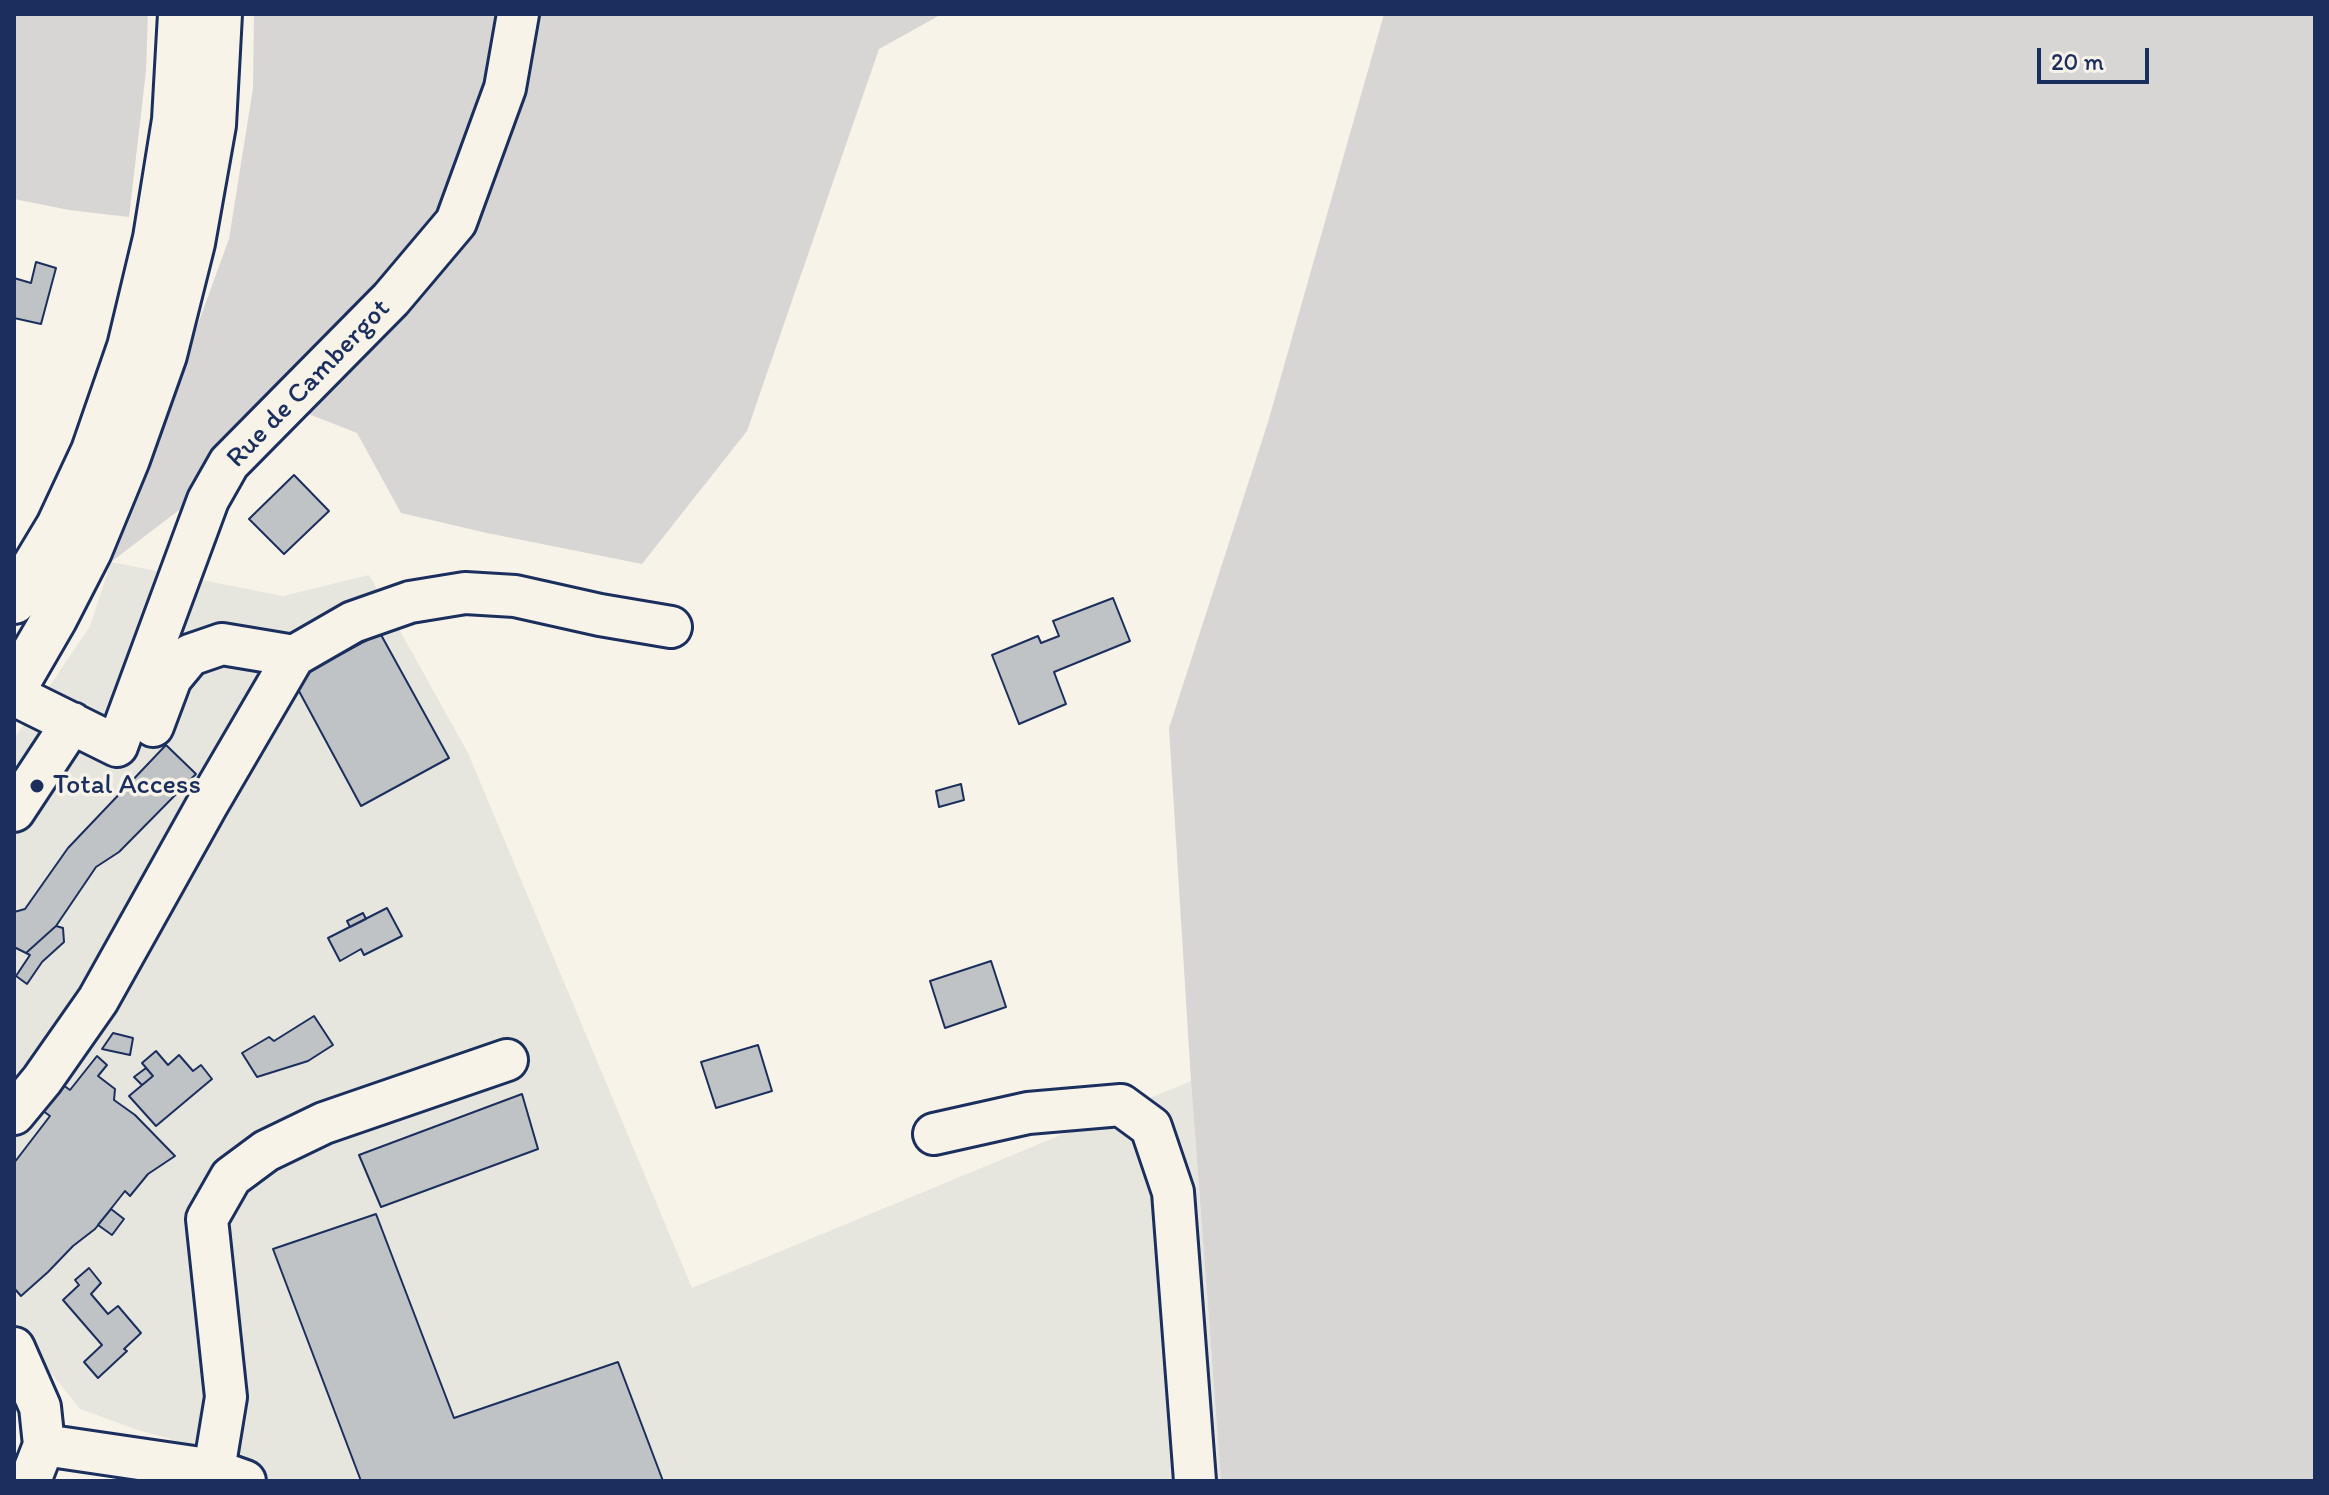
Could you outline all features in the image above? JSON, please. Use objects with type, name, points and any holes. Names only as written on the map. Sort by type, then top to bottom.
[{"type":"main road","points":[[14,601],[59,526],[94,451],[130,347],[156,238],[175,120],[181,14]]},
{"type":"main road","points":[[14,688],[89,551],[127,459],[164,355],[192,243],[213,125],[219,14]]},
{"type":"street","name":"Rue de Cambergot","points":[[117,746],[208,500],[229,463],[391,299],[456,222],[505,88],[518,14]]},
{"type":"street","points":[[14,1114],[98,1000],[294,656],[353,622],[410,602],[465,593],[515,596],[671,627]]},
{"type":"street","points":[[14,695],[130,750],[146,740],[171,678],[190,655],[222,644],[294,656]]},
{"type":"street","points":[[14,811],[72,723]]},
{"type":"street","points":[[16,1356],[40,1407],[37,1463],[229,1475],[226,1397],[207,1219],[231,1177],[266,1151],[324,1123],[507,1060]]},
{"type":"street","points":[[934,1134],[1028,1113],[1121,1105],[1151,1127],[1173,1192],[1195,1481]]},
{"type":"shaded area","points":[[14,14],[148,14],[146,71],[129,217],[14,199]]},
{"type":"shaded area","points":[[254,14],[942,14],[879,49],[747,431],[642,564],[401,513],[357,433],[306,413],[111,562],[229,239],[253,88]]},
{"type":"shaded area","points":[[1384,14],[2315,14],[2315,1481],[1221,1481],[1169,728],[1268,422]]},
{"type":"shaded area","points":[[111,562],[283,596],[369,575],[468,753],[692,1288],[1191,1081],[1221,1481],[177,1481],[171,1439],[80,1409],[14,1327],[14,739],[90,626]]},
{"type":"building","points":[[36,262],[56,268],[41,324],[14,318],[14,278],[31,283]]},
{"type":"building","points":[[294,475],[329,511],[284,554],[249,519]]},
{"type":"building","points":[[1113,598],[1130,641],[1054,672],[1066,704],[1019,724],[992,655],[1038,636],[1041,643],[1059,636],[1053,621]]},
{"type":"building","points":[[380,633],[449,758],[361,806],[293,680]]},
{"type":"building","points":[[166,745],[196,774],[119,852],[96,867],[56,926],[26,953],[14,947],[14,912],[25,909],[68,848]]},
{"type":"building","points":[[961,784],[964,800],[939,807],[936,791]]},
{"type":"building","points":[[387,908],[402,936],[364,955],[361,949],[340,961],[328,938]]},
{"type":"building","points":[[363,913],[366,919],[350,927],[347,921]]},
{"type":"building","points":[[56,926],[63,928],[64,942],[42,962],[27,984],[16,976],[30,955],[26,953]]},
{"type":"building","points":[[991,961],[1006,1007],[945,1028],[930,981]]},
{"type":"building","points":[[314,1016],[333,1045],[308,1061],[257,1077],[242,1053],[269,1037],[274,1041]]},
{"type":"building","points":[[113,1033],[133,1038],[130,1055],[102,1049]]},
{"type":"building","points":[[758,1045],[772,1091],[716,1108],[701,1062]]},
{"type":"building","points":[[156,1051],[168,1065],[179,1055],[193,1071],[201,1065],[212,1079],[156,1126],[129,1096],[153,1076],[142,1063]]},
{"type":"building","points":[[97,1056],[107,1065],[98,1076],[115,1089],[114,1100],[135,1115],[175,1156],[148,1174],[130,1196],[125,1191],[95,1229],[21,1296],[14,1288],[14,1163],[50,1116],[35,1105],[56,1080],[70,1090]]},
{"type":"building","points":[[146,1068],[153,1076],[142,1085],[134,1077]]},
{"type":"building","points":[[522,1094],[538,1149],[381,1207],[359,1155]]},
{"type":"building","points":[[111,1209],[124,1219],[112,1235],[98,1225]]},
{"type":"building","points":[[376,1214],[454,1418],[618,1362],[663,1481],[361,1481],[273,1249]]},
{"type":"building","points":[[89,1268],[101,1283],[91,1294],[108,1314],[118,1306],[141,1333],[98,1378],[84,1362],[102,1345],[63,1300],[79,1285],[75,1280]]},
{"type":"place","name":"Total Access","points":[[37,786]]}]
